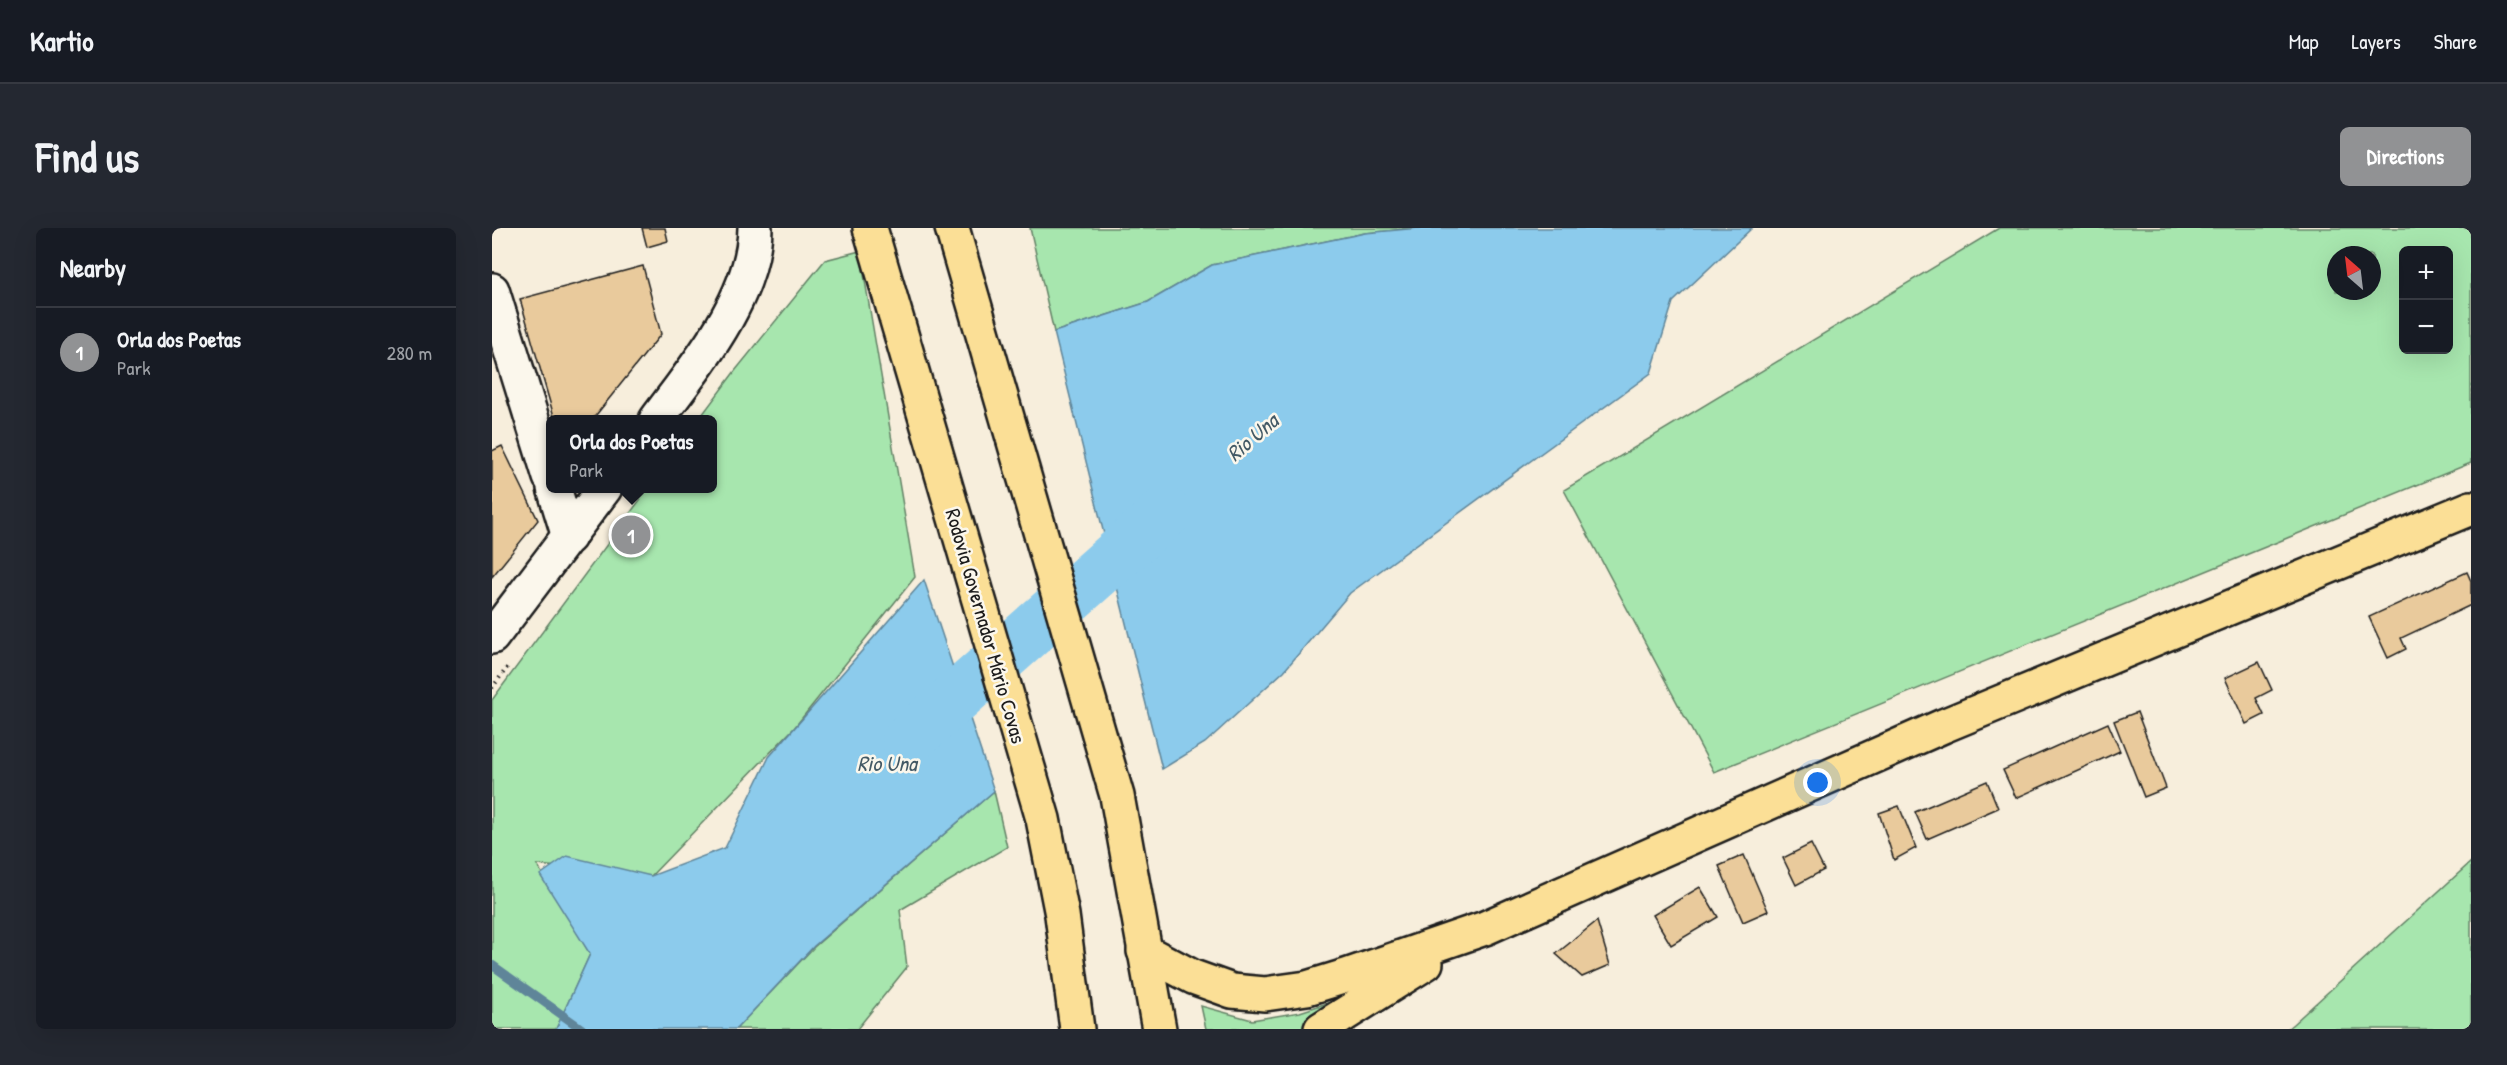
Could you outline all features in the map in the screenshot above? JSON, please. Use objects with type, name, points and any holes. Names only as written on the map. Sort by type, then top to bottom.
[{"type":"main road","points":[[660,415],[712,343],[742,287],[755,241],[755,228]]},
{"type":"main road","name":"Rodovia Governador Mário Covas","points":[[870,228],[1043,819],[1062,915],[1077,1029]]},
{"type":"main road","points":[[952,228],[1117,796],[1159,1029]]},
{"type":"main road","points":[[492,290],[546,464]]},
{"type":"main road","points":[[555,493],[569,537]]},
{"type":"main road","points":[[492,637],[602,493]]},
{"type":"main road","points":[[1144,951],[1193,977],[1232,991],[1265,994],[1307,988],[1485,928],[1943,726],[2471,508]]},
{"type":"main road","points":[[1321,1029],[1485,928]]},
{"type":"green space","points":[[1030,228],[1419,228],[1365,233],[1212,265],[1148,302],[1054,332]]},
{"type":"green space","points":[[1999,228],[2471,228],[2471,463],[1714,772],[1564,490]]},
{"type":"green space","points":[[860,251],[915,577],[794,728],[651,876],[537,865],[590,954],[556,1029],[492,1029],[492,700],[645,493],[717,493],[717,415],[702,415],[825,260]]},
{"type":"green space","points":[[994,791],[1007,847],[900,910],[907,967],[857,1029],[736,1029],[814,947]]},
{"type":"green space","points":[[2471,862],[2471,1029],[2287,1029],[2293,1024]]},
{"type":"green space","points":[[1391,982],[1303,1029],[1206,1029],[1201,1006],[1252,1020],[1300,1012]]},
{"type":"water","points":[[1419,228],[1752,228],[1673,302],[1651,373],[1350,593],[1284,671],[1205,743],[1162,769],[1054,332],[1148,302],[1212,265],[1365,233]]},
{"type":"water","name":"Rio Una","points":[[924,580],[994,791],[814,946],[736,1029],[556,1029],[590,954],[540,875],[567,856],[651,876],[725,848],[769,757]]},
{"type":"building","points":[[642,228],[665,228],[668,241],[647,247]]},
{"type":"building","points":[[643,266],[661,334],[596,415],[554,415],[520,299]]},
{"type":"building","points":[[502,446],[538,520],[492,577],[492,451]]},
{"type":"building","points":[[2467,572],[2471,581],[2471,605],[2401,638],[2406,649],[2388,658],[2369,617]]},
{"type":"building","points":[[2259,662],[2272,690],[2256,698],[2264,715],[2246,724],[2225,678]]},
{"type":"building","points":[[2137,712],[2166,788],[2144,797],[2114,721]]},
{"type":"building","points":[[2108,723],[2120,751],[2016,798],[2003,770]]},
{"type":"building","points":[[1987,781],[1998,808],[1927,839],[1915,812]]},
{"type":"building","points":[[1899,806],[1916,848],[1894,860],[1879,813]]},
{"type":"building","points":[[1811,844],[1824,870],[1796,885],[1783,858]]},
{"type":"building","points":[[1744,855],[1768,911],[1743,922],[1719,866]]},
{"type":"building","points":[[1700,887],[1718,917],[1671,945],[1653,915]]},
{"type":"building","points":[[1597,921],[1610,965],[1582,977],[1556,954]]},
{"type":"waterway","name":"Rio Una","points":[[908,740],[1165,513]]},
{"type":"waterway","points":[[492,965],[582,1029]]},
{"type":"place","name":"Orla dos Poetas","points":[[631,535]]}]
